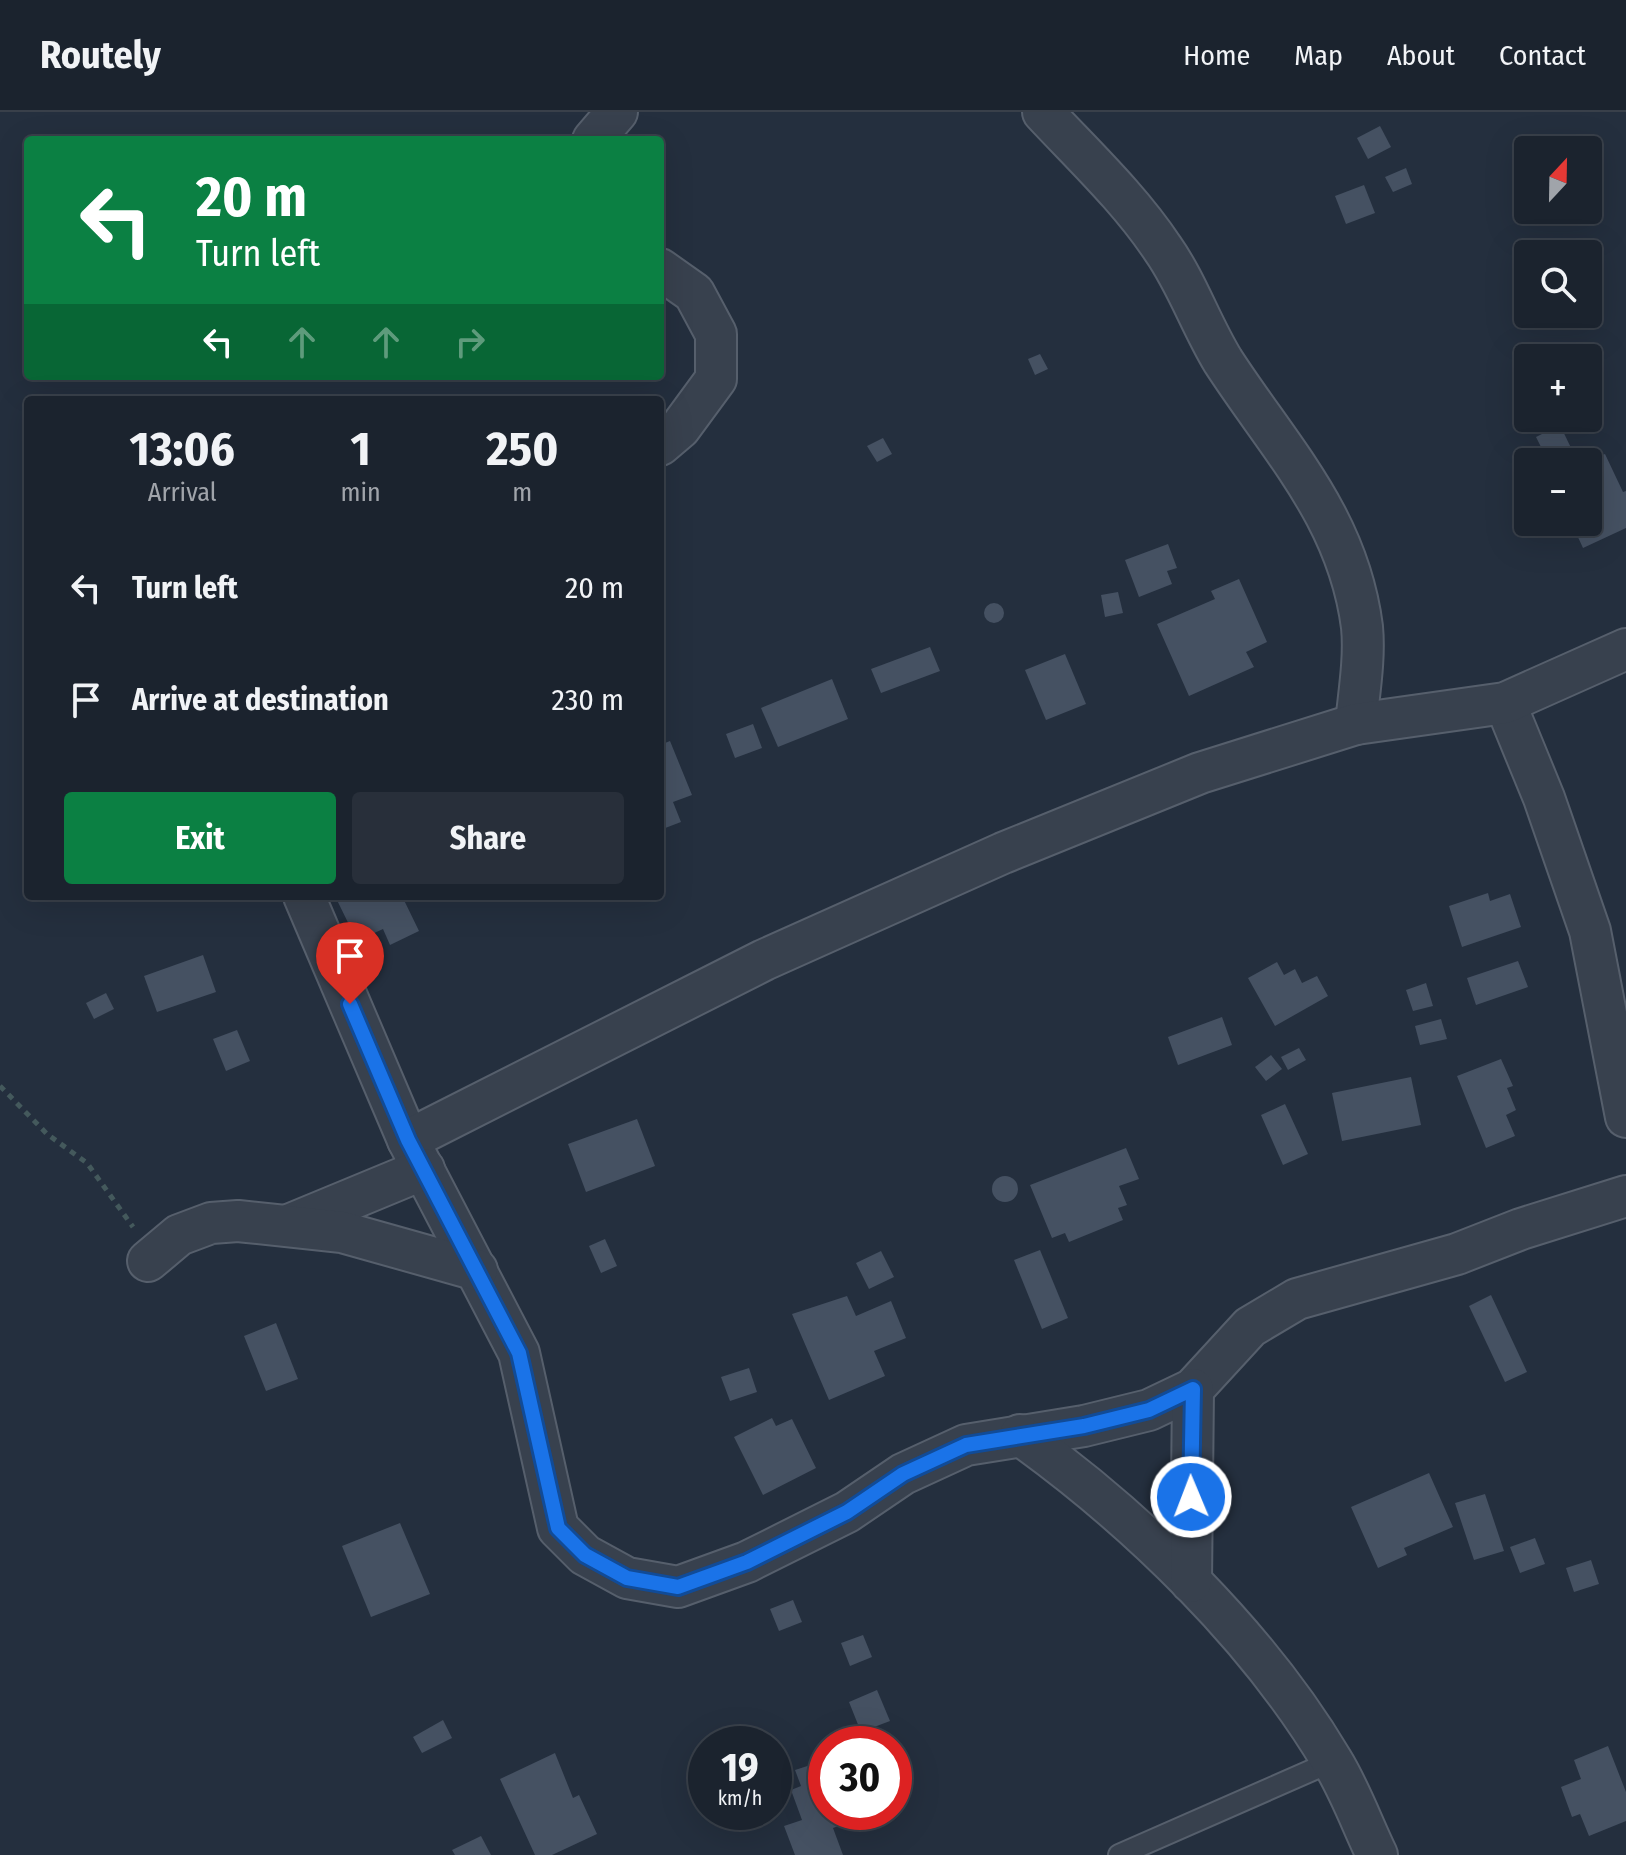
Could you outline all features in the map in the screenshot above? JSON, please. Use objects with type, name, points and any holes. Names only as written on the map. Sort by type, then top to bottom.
[{"type":"street","points":[[596,136],[617,112]]},
{"type":"street","points":[[1043,112],[1116,188],[1164,250],[1220,356],[1258,415],[1307,478],[1332,525],[1351,577],[1362,629],[1356,724]]},
{"type":"street","points":[[664,272],[694,293],[716,334],[716,379],[680,428],[664,442]]},
{"type":"street","points":[[290,1224],[764,960],[989,859],[1200,773],[1356,724],[1505,703],[1626,649]]},
{"type":"street","points":[[1505,703],[1544,798],[1590,931],[1626,1117]]},
{"type":"street","points":[[306,900],[416,1154],[519,1353],[558,1528],[585,1555],[627,1578],[678,1587],[747,1562],[847,1512],[903,1474],[966,1445],[1084,1426],[1149,1410],[1193,1389],[1250,1327],[1297,1299],[1457,1254],[1521,1229],[1626,1196]]},
{"type":"street","points":[[148,1261],[179,1235],[211,1223],[290,1224],[342,1232],[477,1270]]},
{"type":"street","points":[[1191,1582],[1193,1389]]},
{"type":"street","points":[[1020,1435],[1070,1472],[1191,1582],[1259,1659],[1333,1761],[1377,1855]]},
{"type":"lane","points":[[1119,1855],[1333,1761]]},
{"type":"path","points":[[0,1086],[22,1111],[87,1163],[137,1232],[148,1261]]},
{"type":"building","points":[[1380,126],[1391,147],[1368,159],[1357,138]]},
{"type":"building","points":[[1406,168],[1412,184],[1393,192],[1385,177]]},
{"type":"building","points":[[1364,185],[1375,213],[1346,224],[1335,196]]},
{"type":"building","points":[[1040,354],[1048,369],[1035,375],[1028,359]]},
{"type":"building","points":[[1546,432],[1563,432],[1571,448],[1542,448],[1536,437]]},
{"type":"building","points":[[883,438],[892,454],[877,462],[867,446]]},
{"type":"building","points":[[1605,454],[1623,492],[1626,491],[1626,528],[1583,548],[1577,536],[1602,536],[1602,455]]},
{"type":"building","points":[[1168,544],[1177,568],[1167,571],[1172,584],[1139,597],[1125,560]]},
{"type":"building","points":[[1239,579],[1267,642],[1246,652],[1254,667],[1189,696],[1157,624],[1215,599],[1211,591]]},
{"type":"building","points":[[1118,592],[1123,613],[1105,617],[1101,595]]},
{"type":"building","points":[[994,603],[1001,606],[1004,613],[1001,620],[994,623],[987,620],[984,613],[987,606]]},
{"type":"building","points":[[930,647],[940,671],[881,693],[871,669]]},
{"type":"building","points":[[1065,654],[1086,704],[1046,720],[1025,670]]},
{"type":"building","points":[[832,679],[848,719],[778,747],[761,708]]},
{"type":"building","points":[[753,724],[762,748],[735,758],[726,734]]},
{"type":"building","points":[[670,741],[692,795],[673,802],[681,822],[664,828],[664,743]]},
{"type":"building","points":[[1488,893],[1490,901],[1510,894],[1521,927],[1462,947],[1449,906]]},
{"type":"building","points":[[337,900],[404,900],[419,931],[390,945],[383,929],[357,941]]},
{"type":"building","points":[[203,955],[216,992],[157,1012],[144,976]]},
{"type":"building","points":[[1518,961],[1528,987],[1476,1005],[1467,978]]},
{"type":"building","points":[[1277,962],[1284,975],[1295,969],[1302,983],[1317,976],[1328,996],[1275,1026],[1248,978]]},
{"type":"building","points":[[1426,983],[1433,1006],[1413,1011],[1406,990]]},
{"type":"building","points":[[106,993],[114,1009],[94,1019],[86,1003]]},
{"type":"building","points":[[1222,1017],[1232,1045],[1178,1065],[1168,1037]]},
{"type":"building","points":[[1441,1019],[1447,1039],[1420,1045],[1415,1026]]},
{"type":"building","points":[[237,1030],[250,1061],[226,1071],[213,1039]]},
{"type":"building","points":[[1299,1048],[1306,1060],[1288,1070],[1281,1057]]},
{"type":"building","points":[[1271,1055],[1282,1069],[1266,1081],[1255,1067]]},
{"type":"building","points":[[1501,1059],[1513,1086],[1507,1088],[1516,1110],[1506,1115],[1515,1136],[1486,1148],[1457,1076]]},
{"type":"building","points":[[1411,1077],[1421,1125],[1342,1141],[1332,1093]]},
{"type":"building","points":[[1285,1104],[1308,1154],[1283,1165],[1261,1115]]},
{"type":"building","points":[[637,1119],[655,1166],[586,1192],[568,1144]]},
{"type":"building","points":[[1126,1148],[1139,1179],[1119,1186],[1127,1205],[1118,1208],[1123,1220],[1069,1242],[1065,1233],[1052,1238],[1030,1185]]},
{"type":"building","points":[[1005,1176],[1014,1180],[1018,1189],[1014,1198],[1005,1202],[996,1198],[992,1189],[996,1180]]},
{"type":"building","points":[[605,1239],[617,1266],[601,1273],[589,1246]]},
{"type":"building","points":[[1040,1250],[1068,1318],[1042,1329],[1014,1260]]},
{"type":"building","points":[[881,1251],[894,1277],[869,1289],[856,1263]]},
{"type":"building","points":[[1491,1295],[1527,1372],[1505,1382],[1469,1306]]},
{"type":"building","points":[[847,1296],[856,1316],[891,1301],[906,1338],[874,1351],[885,1376],[829,1400],[792,1314]]},
{"type":"building","points":[[276,1323],[298,1379],[266,1391],[244,1336]]},
{"type":"building","points":[[749,1368],[757,1392],[730,1401],[721,1377]]},
{"type":"building","points":[[772,1418],[776,1426],[792,1419],[816,1468],[763,1495],[734,1437]]},
{"type":"building","points":[[1429,1473],[1453,1527],[1404,1548],[1407,1555],[1378,1568],[1351,1507]]},
{"type":"building","points":[[1485,1494],[1504,1551],[1474,1560],[1455,1503]]},
{"type":"building","points":[[400,1523],[430,1594],[371,1617],[342,1546]]},
{"type":"building","points":[[1535,1538],[1545,1564],[1520,1573],[1510,1547]]},
{"type":"building","points":[[1591,1560],[1599,1584],[1574,1592],[1566,1568]]},
{"type":"building","points":[[793,1600],[802,1622],[779,1631],[770,1609]]},
{"type":"building","points":[[863,1635],[872,1657],[850,1666],[841,1643]]},
{"type":"building","points":[[877,1690],[890,1721],[877,1726],[859,1726],[849,1702]]},
{"type":"building","points":[[443,1720],[452,1738],[422,1753],[413,1737]]},
{"type":"building","points":[[1608,1746],[1626,1792],[1626,1821],[1589,1836],[1580,1814],[1572,1817],[1561,1787],[1581,1779],[1574,1760]]},
{"type":"building","points":[[555,1753],[573,1798],[579,1795],[597,1834],[552,1855],[535,1855],[500,1779]]},
{"type":"building","points":[[808,1766],[808,1830],[834,1830],[843,1855],[795,1855],[786,1830],[792,1830],[792,1823],[802,1820],[792,1793],[792,1790],[801,1786],[795,1770]]},
{"type":"building","points":[[481,1836],[491,1855],[455,1855],[452,1850]]},
{"type":"route","points":[[350,1004],[408,1140],[519,1353],[544,1453],[558,1528],[585,1555],[627,1578],[678,1587],[747,1562],[847,1512],[903,1474],[966,1445],[1084,1426],[1149,1410],[1193,1389],[1191,1497]]}]
